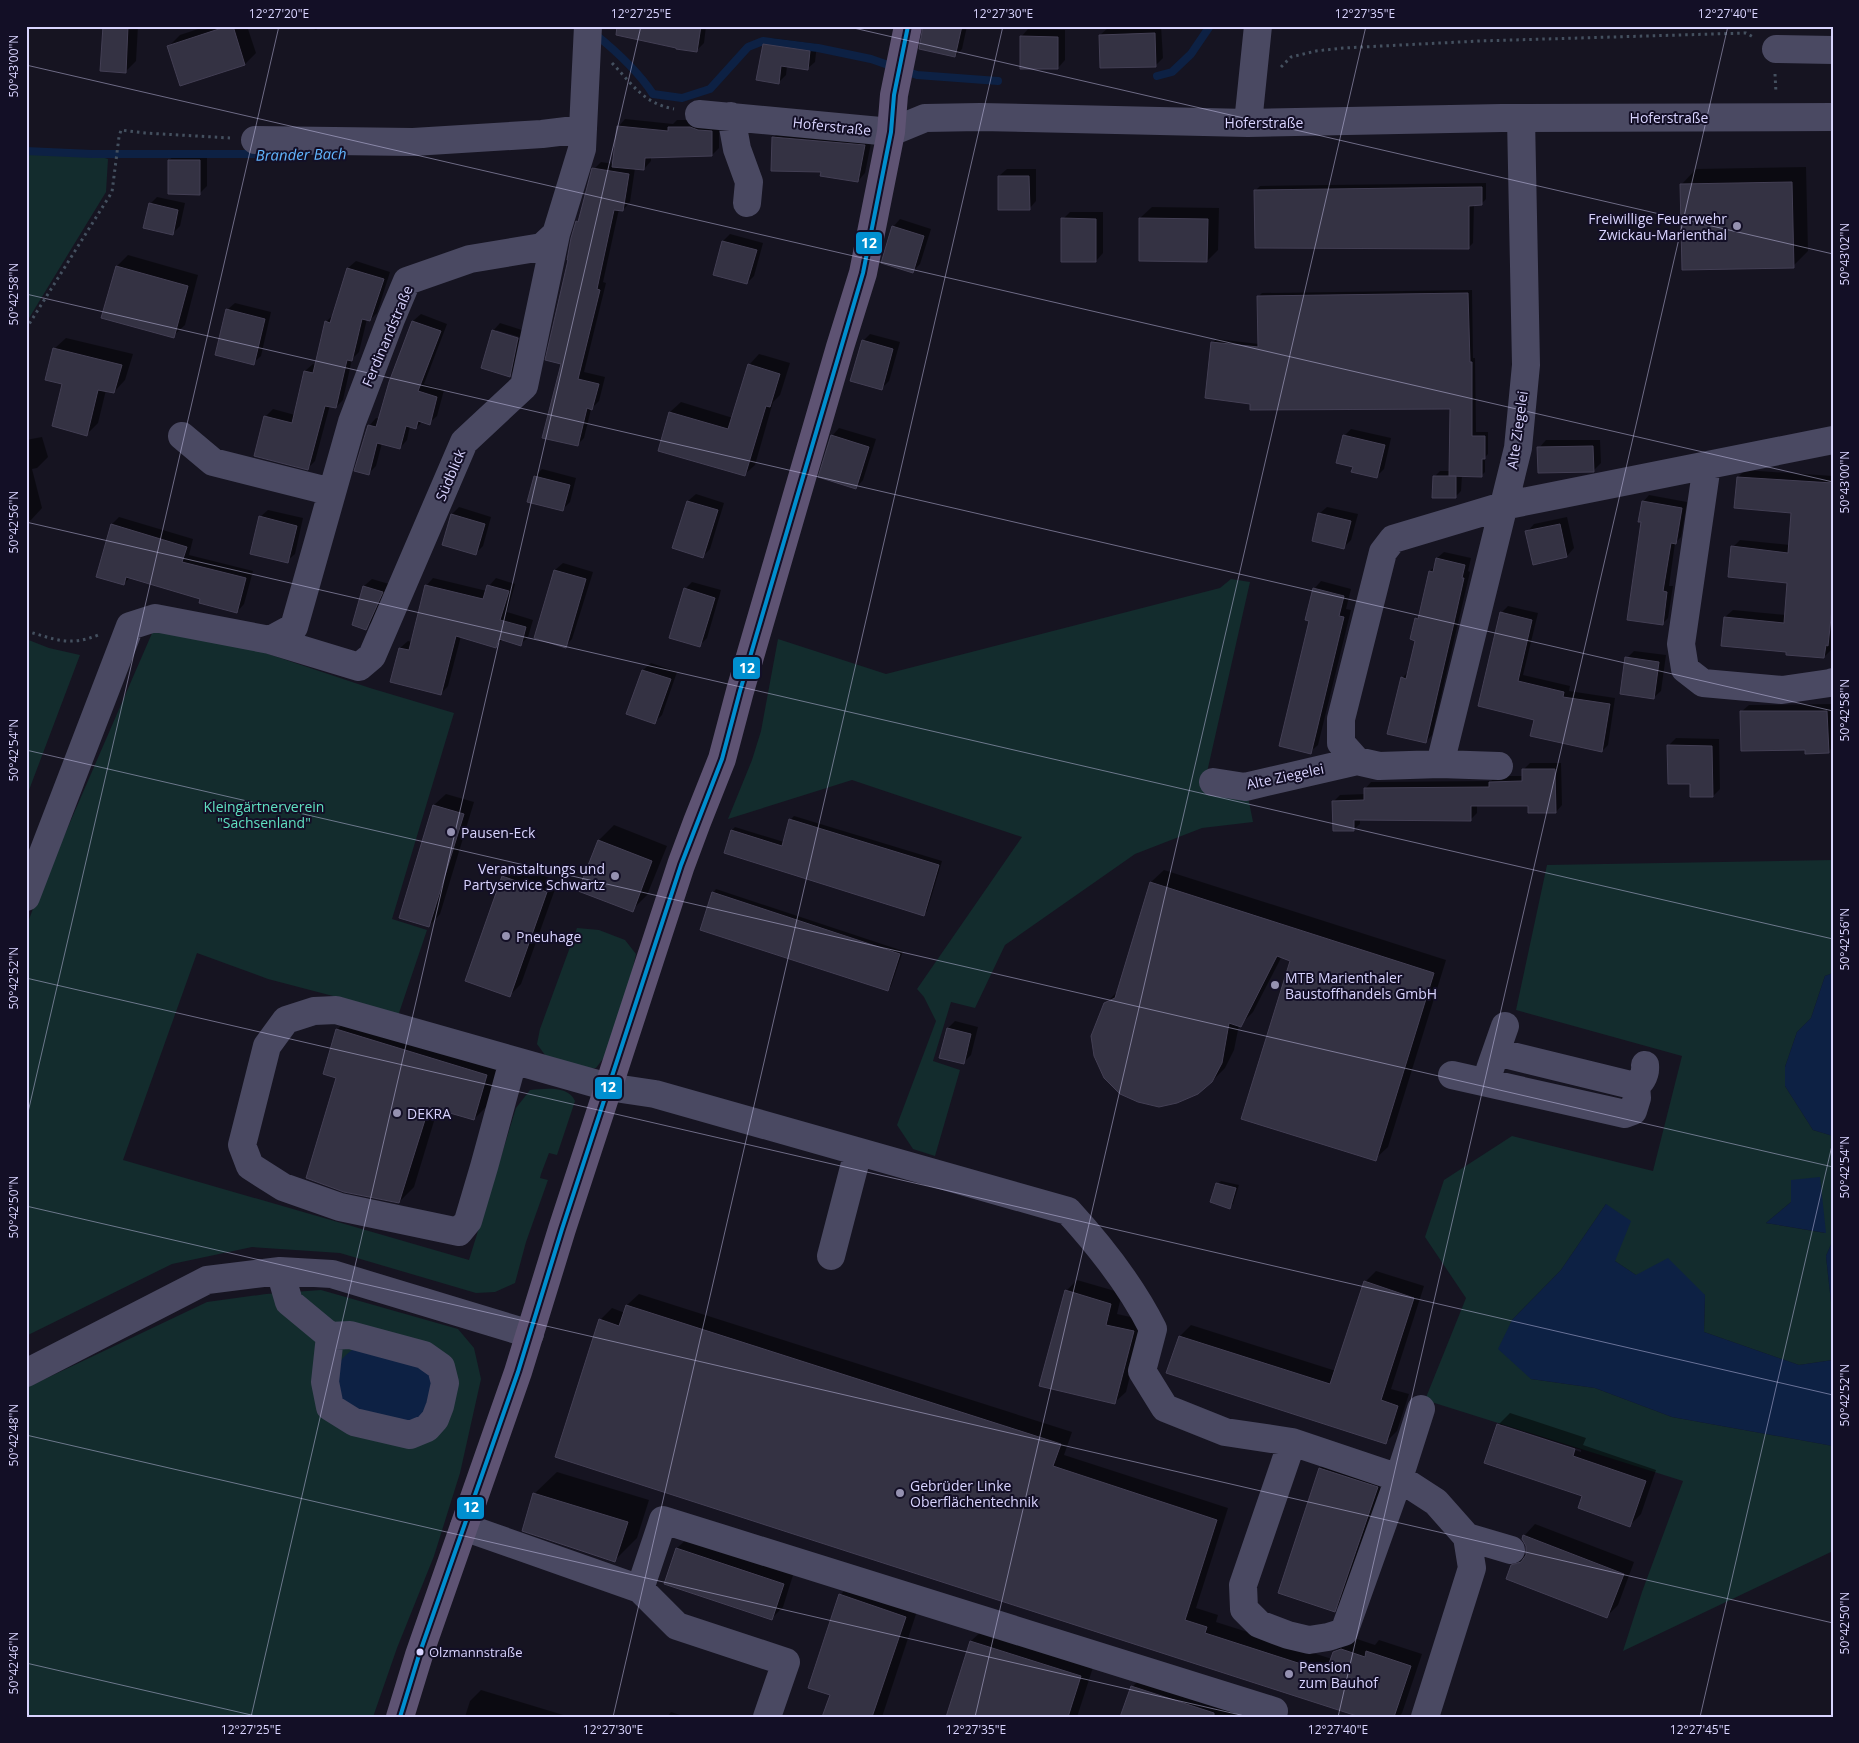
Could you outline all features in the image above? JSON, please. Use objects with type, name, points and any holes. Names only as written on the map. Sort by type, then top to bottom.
[{"type":"main road","points":[[400,1717],[419,1655],[530,1334],[681,865],[728,741],[750,656],[863,273],[891,132],[894,95],[907,34]]},
{"type":"street","points":[[1248,123],[1258,26]]},
{"type":"street","points":[[556,234],[582,149],[588,31]]},
{"type":"street","points":[[1776,50],[1833,50]]},
{"type":"street","name":"Hoferstraße","points":[[699,114],[891,132],[925,118],[989,117],[1248,123],[1521,118],[1833,117]]},
{"type":"street","points":[[731,116],[736,149],[749,182],[747,202]]},
{"type":"street","name":"Alte Ziegelei","points":[[1440,764],[1518,448],[1526,365],[1521,118]]},
{"type":"street","points":[[255,140],[413,142],[542,134],[583,129]]},
{"type":"street","name":"Ferdinandstraße","points":[[270,640],[294,627],[352,422],[407,281],[470,259],[542,247],[556,234]]},
{"type":"street","name":"Südblick","points":[[270,640],[359,667],[372,656],[464,442],[524,386],[556,234]]},
{"type":"street","points":[[182,436],[213,462],[332,492]]},
{"type":"street","points":[[1358,761],[1342,743],[1341,719],[1383,552],[1393,539],[1503,506],[1833,440]]},
{"type":"street","points":[[1707,465],[1681,644],[1685,669],[1703,683],[1782,690],[1830,684],[1833,682]]},
{"type":"street","points":[[26,897],[130,626],[155,618],[270,640]]},
{"type":"street","name":"Alte Ziegelei","points":[[1213,782],[1245,786],[1358,761],[1379,766],[1440,764],[1499,766]]},
{"type":"street","points":[[513,1061],[468,1221],[459,1232],[340,1207],[283,1187],[250,1166],[242,1145],[267,1046],[286,1020],[314,1011],[336,1010],[608,1087],[655,1094],[1068,1211],[1095,1241],[1138,1300],[1153,1329],[1142,1371],[1165,1408],[1225,1432],[1292,1442],[1399,1478],[1436,1502],[1467,1536],[1511,1550]]},
{"type":"street","points":[[1452,1075],[1485,1083],[1625,1114],[1633,1111],[1640,1075],[1501,1039],[1485,1083]]},
{"type":"street","points":[[831,1256],[858,1152]]},
{"type":"street","points":[[26,1373],[207,1280],[280,1271],[332,1274],[530,1334]]},
{"type":"street","points":[[280,1271],[289,1302],[330,1336],[350,1335],[424,1355],[442,1367],[445,1383],[435,1419],[427,1428],[410,1435],[354,1422],[330,1407],[325,1382],[330,1336]]},
{"type":"street","points":[[1292,1442],[1243,1585],[1244,1609],[1259,1624],[1288,1635],[1309,1640],[1344,1632],[1399,1478],[1421,1409]]},
{"type":"street","points":[[640,1589],[663,1520],[1274,1711]]},
{"type":"street","points":[[464,1527],[640,1589],[677,1626],[786,1662],[767,1717]]},
{"type":"street","points":[[1425,1717],[1472,1568],[1467,1536]]},
{"type":"path","points":[[588,31],[645,98],[664,107],[699,114]]},
{"type":"path","points":[[1280,68],[1291,57],[1316,50],[1479,41],[1746,33],[1776,50],[1777,117]]},
{"type":"path","points":[[26,329],[112,192],[118,137],[121,130],[255,140]]},
{"type":"path","points":[[26,631],[67,642],[89,639],[112,630],[130,626]]},
{"type":"green space","points":[[26,151],[92,154],[108,159],[106,192],[26,323]]},
{"type":"green space","points":[[1231,579],[1250,582],[1203,790],[1248,797],[1253,822],[1202,828],[1135,854],[1005,945],[975,1008],[951,1002],[933,1061],[960,1070],[935,1156],[913,1149],[897,1125],[936,1021],[924,997],[917,989],[1022,837],[852,780],[728,819],[752,760],[761,731],[778,639],[886,674],[1220,588]]},
{"type":"green space","name":"Kleingärtnerverein \"Sachsenland\"","points":[[156,624],[226,640],[370,688],[454,713],[392,919],[427,930],[398,1016],[268,979],[197,953],[123,1160],[469,1260],[516,1108],[530,1090],[561,1090],[567,1092],[575,1101],[557,1155],[549,1153],[541,1174],[540,1178],[548,1180],[526,1242],[515,1283],[495,1292],[476,1293],[340,1253],[252,1247],[172,1264],[26,1336],[26,928],[35,903]]},
{"type":"green space","points":[[26,639],[49,648],[80,655],[26,798]]},
{"type":"green space","points":[[1833,860],[1833,973],[1825,976],[1811,1018],[1797,1032],[1785,1067],[1785,1086],[1813,1130],[1833,1136],[1833,1240],[1826,1256],[1833,1320],[1833,1360],[1799,1365],[1704,1332],[1705,1295],[1636,1275],[1615,1261],[1606,1204],[1561,1270],[1512,1320],[1531,1379],[1595,1388],[1672,1417],[1833,1446],[1833,1551],[1623,1651],[1642,1592],[1683,1481],[1425,1400],[1466,1298],[1425,1237],[1444,1180],[1512,1136],[1653,1171],[1682,1056],[1516,1010],[1547,865]],"holes":[[[1791,1202],[1825,1233],[1766,1223]]]},
{"type":"green space","points":[[577,928],[599,930],[625,940],[636,954],[605,1056],[596,1068],[583,1070],[545,1055],[537,1044],[540,1029]]},
{"type":"green space","points":[[321,1290],[458,1329],[474,1348],[481,1379],[460,1473],[434,1556],[397,1648],[373,1717],[26,1717],[26,1388],[207,1302],[266,1294]]},
{"type":"water","points":[[1833,973],[1833,1136],[1813,1130],[1785,1086],[1785,1067],[1797,1032],[1811,1018],[1825,976]]},
{"type":"water","points":[[1820,1177],[1826,1233],[1766,1223],[1791,1202],[1791,1180]]},
{"type":"water","points":[[1606,1204],[1631,1221],[1615,1261],[1636,1275],[1668,1258],[1705,1295],[1704,1332],[1799,1365],[1833,1360],[1833,1446],[1672,1417],[1595,1388],[1531,1379],[1498,1349],[1512,1320],[1561,1270]]},
{"type":"water","points":[[1833,1240],[1833,1320],[1826,1256]]},
{"type":"water","points":[[355,1348],[433,1370],[437,1396],[412,1426],[342,1406],[336,1374],[341,1361]]},
{"type":"building","points":[[103,26],[128,26],[126,73],[100,71]]},
{"type":"building","points":[[233,26],[245,65],[180,86],[167,46]]},
{"type":"building","points":[[617,26],[701,26],[697,52],[616,35]]},
{"type":"building","points":[[923,26],[962,26],[955,57],[919,49]]},
{"type":"building","points":[[1155,33],[1156,67],[1100,68],[1099,35]]},
{"type":"building","points":[[1020,36],[1058,37],[1058,69],[1020,69]]},
{"type":"building","points":[[763,44],[810,51],[808,70],[781,66],[779,84],[756,80]]},
{"type":"building","points":[[617,126],[668,131],[668,127],[690,127],[698,130],[712,131],[712,156],[645,158],[644,170],[612,167]]},
{"type":"building","points":[[772,137],[865,145],[858,182],[820,176],[821,172],[771,171]]},
{"type":"building","points":[[168,160],[200,160],[200,195],[168,194]]},
{"type":"building","points":[[592,168],[629,174],[623,211],[614,210],[597,289],[600,290],[578,379],[599,384],[592,410],[587,408],[578,446],[542,438],[561,364],[545,360],[568,260],[571,238],[576,221],[578,222]]},
{"type":"building","points":[[998,176],[1029,176],[1030,210],[998,210]]},
{"type":"building","name":"Freiwillige Feuerwehr Zwickau-Marienthal","points":[[1792,182],[1794,268],[1682,270],[1680,184]]},
{"type":"building","points":[[1482,187],[1482,205],[1469,206],[1469,249],[1255,248],[1254,190]]},
{"type":"building","points":[[149,203],[178,210],[173,235],[143,228]]},
{"type":"building","points":[[1061,218],[1096,219],[1096,262],[1061,262]]},
{"type":"building","points":[[1139,218],[1208,219],[1207,262],[1139,261]]},
{"type":"building","points":[[892,226],[924,236],[913,273],[881,263]]},
{"type":"building","points":[[722,241],[757,250],[747,284],[713,275]]},
{"type":"building","points":[[116,266],[188,286],[174,338],[101,318]]},
{"type":"building","points":[[347,268],[384,279],[370,321],[362,319],[352,361],[347,360],[336,408],[325,406],[308,470],[254,456],[264,416],[292,423],[304,371],[313,373],[325,321],[330,323]]},
{"type":"building","points":[[1468,293],[1470,362],[1472,362],[1472,436],[1485,436],[1485,459],[1482,459],[1482,477],[1449,476],[1450,409],[1250,410],[1250,404],[1205,398],[1211,342],[1258,347],[1257,296]]},
{"type":"building","points":[[226,309],[265,319],[254,365],[215,355]]},
{"type":"building","points":[[412,321],[441,331],[418,391],[437,397],[430,425],[418,421],[416,429],[406,426],[400,449],[377,443],[369,475],[354,471],[368,425],[376,427],[389,382]]},
{"type":"building","points":[[492,330],[518,338],[510,377],[481,368]]},
{"type":"building","points":[[862,340],[893,349],[882,390],[850,381]]},
{"type":"building","points":[[53,348],[122,365],[114,393],[98,390],[87,436],[52,426],[62,384],[45,380]]},
{"type":"building","points":[[748,364],[780,374],[770,407],[766,406],[745,476],[658,451],[669,412],[728,429]]},
{"type":"building","points":[[831,435],[869,447],[856,489],[818,477]]},
{"type":"building","points":[[1343,435],[1385,445],[1377,478],[1351,472],[1353,467],[1336,463]]},
{"type":"building","points":[[1593,446],[1594,472],[1538,473],[1537,447]]},
{"type":"building","points":[[534,476],[570,485],[563,511],[527,502]]},
{"type":"building","points":[[1433,476],[1456,476],[1456,498],[1432,498]]},
{"type":"building","points":[[1737,477],[1833,483],[1833,599],[1828,646],[1826,645],[1824,658],[1786,655],[1786,652],[1721,646],[1724,617],[1784,623],[1787,583],[1728,577],[1731,546],[1788,553],[1791,513],[1734,508]]},
{"type":"building","points":[[687,501],[718,510],[703,558],[672,548]]},
{"type":"building","points":[[1642,501],[1682,508],[1676,544],[1671,543],[1663,591],[1667,592],[1663,625],[1627,620],[1641,522],[1638,522]]},
{"type":"building","points":[[1318,513],[1351,521],[1344,549],[1312,541]]},
{"type":"building","points":[[451,514],[485,524],[476,555],[442,545]]},
{"type":"building","points":[[259,516],[297,526],[288,563],[250,554]]},
{"type":"building","points":[[111,524],[187,547],[182,562],[246,578],[237,613],[199,603],[200,599],[126,577],[124,585],[96,577]]},
{"type":"building","points":[[1560,524],[1567,557],[1533,565],[1525,531]]},
{"type":"building","points":[[1436,558],[1465,565],[1462,578],[1464,578],[1426,743],[1387,734],[1401,677],[1406,679],[1415,641],[1410,639],[1415,618],[1418,619],[1429,571],[1433,572]]},
{"type":"building","points":[[554,570],[586,579],[566,648],[534,638]]},
{"type":"building","points":[[425,585],[483,599],[487,585],[509,591],[500,620],[526,627],[521,646],[499,639],[496,648],[456,636],[441,695],[390,682],[399,648],[409,650]]},
{"type":"building","points":[[363,586],[383,592],[366,630],[352,625]]},
{"type":"building","points":[[684,588],[715,598],[700,647],[669,638]]},
{"type":"building","points":[[1313,588],[1344,596],[1339,616],[1344,617],[1311,754],[1279,746],[1309,621],[1305,620]]},
{"type":"building","points":[[1500,612],[1532,620],[1518,681],[1564,692],[1563,697],[1610,704],[1602,752],[1530,736],[1534,720],[1478,706]]},
{"type":"building","points":[[1625,657],[1659,662],[1654,699],[1620,694]]},
{"type":"building","points":[[642,670],[671,679],[655,724],[626,714]]},
{"type":"building","points":[[1740,711],[1827,711],[1829,753],[1805,754],[1805,750],[1741,751]]},
{"type":"building","points":[[1667,745],[1712,746],[1713,797],[1690,797],[1690,784],[1668,784]]},
{"type":"building","points":[[1522,769],[1555,769],[1556,813],[1528,813],[1528,806],[1471,806],[1471,821],[1354,820],[1354,831],[1333,831],[1332,801],[1364,800],[1364,788],[1489,787],[1489,782],[1522,781]]},
{"type":"building","points":[[433,805],[464,814],[429,927],[399,918]]},
{"type":"building","points":[[789,819],[939,865],[924,916],[724,853],[731,830],[782,846]]},
{"type":"building","name":"Veranstaltungs und Partyservice Schwartz","points":[[598,840],[652,861],[633,912],[578,891]]},
{"type":"building","name":"Pneuhage","points":[[502,876],[547,892],[510,997],[465,981]]},
{"type":"building","name":"MTB Marienthaler Baustoffhandels GmbH","points":[[1150,882],[1434,973],[1376,1161],[1241,1119],[1290,961],[1277,956],[1241,1027],[1229,1023],[1222,1063],[1212,1082],[1198,1094],[1177,1103],[1159,1107],[1138,1102],[1120,1094],[1104,1078],[1094,1056],[1091,1036],[1104,1003],[1115,998]]},
{"type":"building","points":[[712,892],[900,954],[888,991],[700,930]]},
{"type":"building","points":[[947,1028],[971,1034],[964,1064],[939,1058]]},
{"type":"building","name":"DEKRA","points":[[336,1029],[487,1075],[474,1120],[429,1107],[399,1203],[344,1192],[306,1178],[336,1078],[323,1074]]},
{"type":"building","points":[[1216,1183],[1236,1188],[1230,1209],[1210,1202]]},
{"type":"building","points":[[1364,1281],[1414,1298],[1381,1400],[1398,1406],[1386,1444],[1166,1373],[1179,1336],[1330,1384]]},
{"type":"building","points":[[1065,1290],[1111,1304],[1106,1325],[1134,1331],[1115,1404],[1039,1386]]},
{"type":"building","name":"Gebrüder Linke Oberflächentechnik","points":[[626,1305],[1061,1444],[1053,1466],[1217,1520],[1185,1620],[1207,1627],[1205,1633],[1326,1672],[1333,1652],[1341,1649],[1365,1657],[1366,1651],[1411,1666],[1394,1717],[1360,1717],[555,1457],[599,1319],[619,1326]]},
{"type":"building","points":[[1497,1424],[1575,1449],[1573,1456],[1646,1481],[1630,1527],[1578,1508],[1582,1496],[1484,1463]]},
{"type":"building","points":[[1319,1468],[1378,1487],[1335,1612],[1278,1593]]},
{"type":"building","points":[[533,1493],[628,1522],[615,1562],[522,1531]]},
{"type":"building","points":[[1523,1535],[1624,1574],[1607,1618],[1506,1579],[1511,1565],[1521,1562],[1526,1555],[1526,1546],[1522,1539]]},
{"type":"building","points":[[676,1548],[784,1584],[772,1620],[664,1584]]},
{"type":"building","points":[[839,1594],[906,1617],[872,1717],[822,1717],[830,1695],[808,1688]]},
{"type":"building","points":[[970,1641],[1081,1676],[1068,1717],[946,1717]]},
{"type":"building","points":[[1131,1686],[1214,1713],[1214,1717],[1120,1717]]},
{"type":"waterway","points":[[1157,76],[1172,72],[1191,54],[1210,26]]},
{"type":"waterway","points":[[595,34],[641,77],[653,94],[682,98],[710,89],[748,47],[763,41],[818,48],[871,59],[894,67]]},
{"type":"waterway","points":[[905,71],[917,75],[998,81]]},
{"type":"waterway","name":"Brander Bach","points":[[26,151],[92,154],[267,154]]},
{"type":"transit line","name":"12","points":[[400,1717],[419,1655],[518,1372],[562,1229],[681,865],[722,759],[740,691],[863,273],[891,132],[894,95],[908,26]]},
{"type":"place","name":"Freiwillige Feuerwehr Zwickau-Marienthal","points":[[1737,226]]},
{"type":"place","name":"Pausen-Eck","points":[[451,832]]},
{"type":"place","name":"Veranstaltungs und Partyservice Schwartz","points":[[615,876]]},
{"type":"place","name":"Pneuhage","points":[[506,936]]},
{"type":"place","name":"MTB Marienthaler Baustoffhandels GmbH","points":[[1275,985]]},
{"type":"place","name":"DEKRA","points":[[397,1113]]},
{"type":"place","name":"Gebrüder Linke Oberflächentechnik","points":[[900,1493]]},
{"type":"place","name":"Olzmannstraße","points":[[420,1652]]},
{"type":"place","name":"Pension zum Bauhof","points":[[1289,1674]]}]
